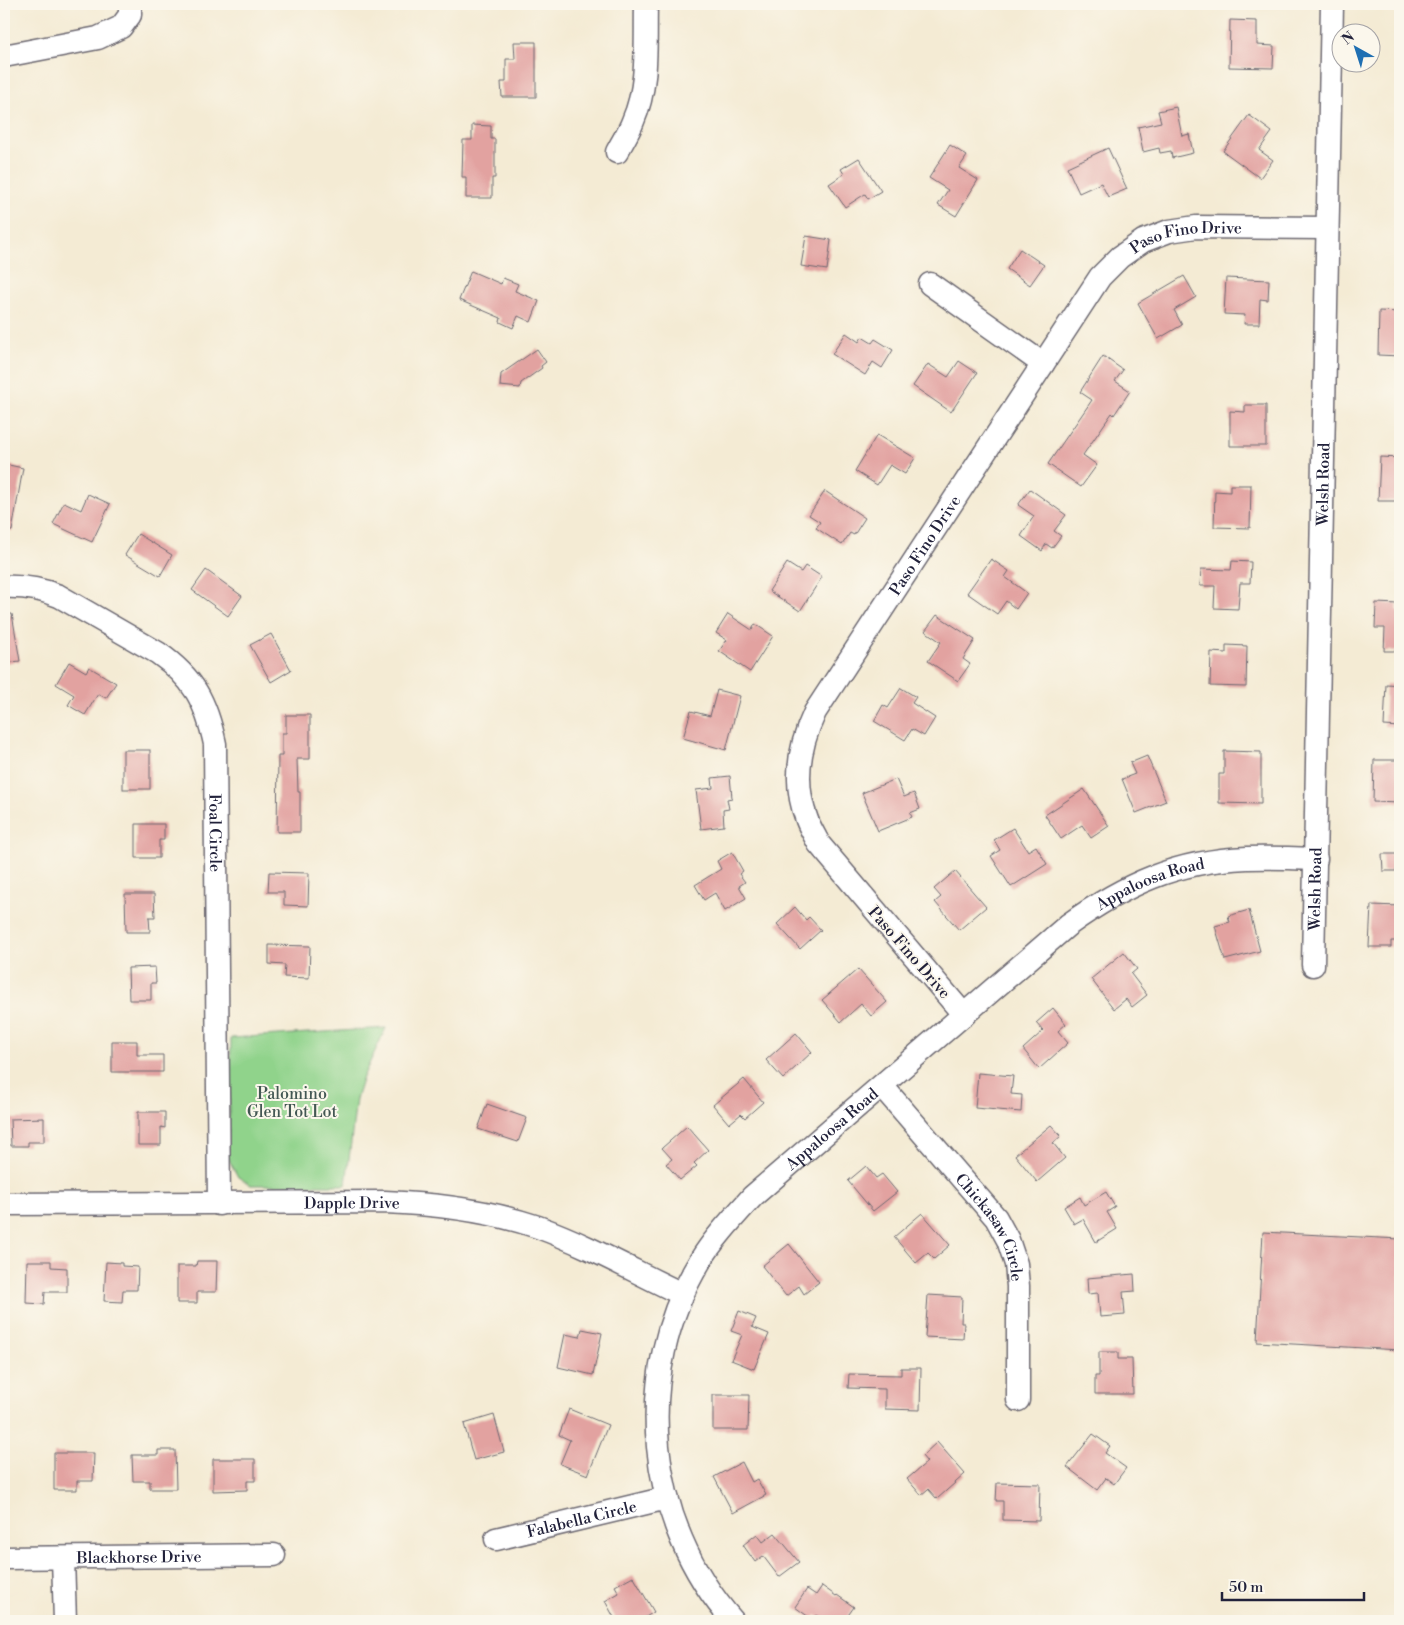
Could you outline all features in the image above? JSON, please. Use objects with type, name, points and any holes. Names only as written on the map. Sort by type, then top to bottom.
[{"type":"street","points":[[4,56],[98,38],[122,27],[130,15],[130,4]]},
{"type":"street","points":[[617,152],[633,123],[640,102],[644,80],[646,4]]},
{"type":"street","name":"Welsh Road","points":[[1314,965],[1332,4]]},
{"type":"street","name":"Paso Fino Drive","points":[[964,1015],[819,844],[807,819],[800,792],[800,755],[807,728],[815,712],[1100,277],[1120,257],[1143,242],[1169,232],[1196,227],[1328,228]]},
{"type":"street","points":[[930,284],[1043,364]]},
{"type":"street","name":"Foal Circle","points":[[4,587],[21,586],[45,590],[59,596],[158,653],[173,663],[185,675],[200,696],[210,719],[215,744],[219,1204]]},
{"type":"street","name":"Appaloosa Road","points":[[733,1621],[711,1594],[689,1557],[672,1517],[661,1475],[656,1432],[658,1382],[661,1361],[672,1320],[682,1294],[711,1244],[753,1196],[1068,925],[1094,906],[1141,881],[1183,867],[1248,858],[1316,858]]},
{"type":"street","name":"Chickasaw Circle","points":[[882,1086],[996,1218],[1008,1240],[1016,1264],[1018,1286],[1018,1400]]},
{"type":"street","name":"Dapple Drive","points":[[4,1204],[385,1202],[434,1205],[509,1218],[566,1238],[682,1294]]},
{"type":"street","name":"Falabella Circle","points":[[496,1540],[667,1498]]},
{"type":"street","name":"Blackhorse Drive","points":[[4,1558],[274,1555]]},
{"type":"street","points":[[63,1558],[65,1621]]},
{"type":"green space","name":"Palomino Glen Tot Lot","points":[[386,1028],[363,1077],[356,1099],[346,1185],[251,1185],[238,1177],[228,1158],[231,1038]]},
{"type":"building","points":[[1230,20],[1257,21],[1257,45],[1274,46],[1273,68],[1229,67]]},
{"type":"building","points":[[514,42],[536,42],[536,97],[502,97],[501,82],[506,82],[506,59],[515,59]]},
{"type":"building","points":[[1176,107],[1182,136],[1189,134],[1193,153],[1172,158],[1171,151],[1160,153],[1159,148],[1143,152],[1138,127],[1161,122],[1158,111]]},
{"type":"building","points":[[1249,115],[1272,132],[1259,150],[1273,160],[1260,178],[1223,151]]},
{"type":"building","points":[[472,125],[491,126],[491,139],[495,139],[495,178],[492,178],[492,198],[466,198],[466,177],[462,177],[463,140],[472,140]]},
{"type":"building","points":[[950,145],[967,156],[959,168],[978,180],[956,216],[938,205],[948,190],[929,178]]},
{"type":"building","points":[[1108,148],[1127,189],[1108,197],[1101,183],[1079,193],[1067,167]]},
{"type":"building","points":[[859,158],[881,191],[868,199],[865,194],[845,207],[829,184],[844,174],[841,169]]},
{"type":"building","points":[[806,236],[831,240],[827,270],[801,266]]},
{"type":"building","points":[[1020,249],[1044,265],[1030,285],[1007,269]]},
{"type":"building","points":[[471,271],[501,284],[503,278],[518,284],[515,291],[539,301],[531,322],[518,316],[513,328],[500,322],[501,318],[459,300]]},
{"type":"building","points":[[1184,276],[1196,297],[1174,310],[1182,325],[1158,339],[1138,303]]},
{"type":"building","points":[[1226,278],[1269,280],[1268,300],[1260,299],[1259,324],[1244,324],[1245,315],[1224,314]]},
{"type":"building","points":[[1379,311],[1400,312],[1400,356],[1378,355]]},
{"type":"building","points":[[846,333],[859,342],[862,337],[872,343],[875,339],[893,350],[882,368],[873,362],[865,375],[832,354]]},
{"type":"building","points":[[537,349],[546,362],[541,366],[542,368],[521,383],[520,388],[500,386],[501,374]]},
{"type":"building","points":[[1103,356],[1123,370],[1115,381],[1130,391],[1083,455],[1097,465],[1081,487],[1048,464],[1092,400],[1080,392]]},
{"type":"building","points":[[959,361],[977,373],[951,412],[913,386],[928,364],[948,377]]},
{"type":"building","points":[[1245,405],[1266,405],[1266,446],[1230,446],[1230,411],[1245,412]]},
{"type":"building","points":[[877,435],[915,458],[905,474],[890,465],[877,485],[855,471]]},
{"type":"building","points":[[1380,457],[1400,458],[1400,501],[1378,501]]},
{"type":"building","points":[[4,464],[23,468],[12,531],[4,531]]},
{"type":"building","points":[[1230,485],[1251,485],[1250,528],[1214,527],[1215,491],[1230,492]]},
{"type":"building","points":[[1030,489],[1066,515],[1054,531],[1061,536],[1052,548],[1046,544],[1042,551],[1021,536],[1034,516],[1018,505]]},
{"type":"building","points":[[825,491],[865,518],[854,535],[850,533],[842,545],[816,528],[820,522],[809,515]]},
{"type":"building","points":[[88,494],[110,504],[92,542],[53,524],[64,502],[81,510]]},
{"type":"building","points":[[138,534],[172,555],[160,576],[125,555]]},
{"type":"building","points":[[991,559],[1009,571],[1005,577],[1027,593],[1016,609],[1006,601],[997,614],[967,593]]},
{"type":"building","points":[[1232,561],[1251,562],[1250,583],[1240,583],[1238,609],[1214,608],[1215,586],[1200,586],[1201,569],[1231,570]]},
{"type":"building","points":[[787,563],[801,572],[805,566],[822,577],[800,611],[769,591]]},
{"type":"building","points":[[206,570],[242,596],[228,616],[192,590]]},
{"type":"building","points":[[1376,603],[1398,604],[1397,611],[1400,611],[1400,651],[1384,651],[1385,628],[1375,628]]},
{"type":"building","points":[[4,614],[12,614],[20,661],[4,663]]},
{"type":"building","points":[[728,614],[752,630],[755,624],[773,636],[750,672],[719,651],[727,640],[716,633]]},
{"type":"building","points":[[937,615],[975,640],[963,659],[970,664],[958,681],[928,661],[941,642],[925,631]]},
{"type":"building","points":[[271,634],[291,670],[271,682],[250,645]]},
{"type":"building","points":[[1226,645],[1247,646],[1246,687],[1210,686],[1211,652],[1226,653]]},
{"type":"building","points":[[69,662],[86,672],[89,667],[116,683],[106,698],[98,694],[85,715],[68,705],[74,695],[56,684]]},
{"type":"building","points":[[1386,684],[1400,685],[1400,727],[1384,726]]},
{"type":"building","points":[[901,688],[916,697],[912,703],[935,718],[924,736],[912,729],[905,740],[874,721],[883,705],[888,708]]},
{"type":"building","points":[[717,690],[740,696],[726,750],[683,738],[691,711],[710,716]]},
{"type":"building","points":[[286,715],[310,715],[310,759],[297,759],[298,792],[300,792],[300,832],[277,832],[278,756],[282,756],[282,733],[286,733]]},
{"type":"building","points":[[123,750],[150,750],[150,789],[123,789]]},
{"type":"building","points":[[1224,751],[1261,752],[1261,804],[1219,803],[1219,774],[1224,774]]},
{"type":"building","points":[[1147,756],[1166,801],[1136,813],[1122,779],[1135,774],[1130,763]]},
{"type":"building","points":[[1374,760],[1399,760],[1400,803],[1373,802]]},
{"type":"building","points":[[730,776],[732,798],[727,799],[729,809],[723,810],[724,826],[701,829],[696,790],[713,788],[712,778]]},
{"type":"building","points":[[896,779],[904,797],[914,793],[920,809],[910,813],[912,817],[878,831],[862,793]]},
{"type":"building","points":[[1084,789],[1109,826],[1091,838],[1082,825],[1061,839],[1045,815]]},
{"type":"building","points":[[136,824],[164,824],[164,840],[159,840],[159,858],[136,858]]},
{"type":"building","points":[[1013,828],[1028,851],[1036,846],[1047,864],[1011,887],[991,856],[1000,850],[994,840]]},
{"type":"building","points":[[732,852],[743,871],[739,874],[745,882],[739,886],[746,898],[725,911],[715,893],[704,900],[695,885],[721,869],[717,861]]},
{"type":"building","points":[[1382,854],[1400,854],[1400,871],[1383,871]]},
{"type":"building","points":[[955,871],[986,907],[959,930],[935,902],[941,897],[934,889]]},
{"type":"building","points":[[269,872],[309,873],[308,906],[284,905],[284,892],[268,892]]},
{"type":"building","points":[[125,894],[154,894],[155,917],[149,917],[150,932],[126,932]]},
{"type":"building","points":[[1371,905],[1400,906],[1400,941],[1391,941],[1391,947],[1369,947]]},
{"type":"building","points":[[795,907],[806,920],[809,917],[821,930],[800,949],[777,924]]},
{"type":"building","points":[[1249,910],[1260,951],[1225,960],[1215,926],[1230,922],[1228,916]]},
{"type":"building","points":[[269,945],[310,946],[309,978],[284,977],[285,965],[269,964]]},
{"type":"building","points":[[1124,952],[1137,969],[1131,974],[1147,995],[1132,1007],[1126,999],[1114,1009],[1091,979]]},
{"type":"building","points":[[155,967],[156,983],[151,983],[151,1000],[129,1000],[128,968]]},
{"type":"building","points":[[858,969],[887,1002],[871,1016],[861,1004],[841,1022],[822,1000]]},
{"type":"building","points":[[1053,1008],[1066,1024],[1058,1031],[1068,1043],[1039,1069],[1023,1049],[1043,1031],[1036,1023]]},
{"type":"building","points":[[796,1033],[812,1052],[783,1079],[766,1060]]},
{"type":"building","points":[[112,1041],[137,1041],[137,1055],[163,1055],[163,1072],[112,1072]]},
{"type":"building","points":[[978,1073],[1013,1076],[1011,1094],[1022,1095],[1021,1112],[975,1108]]},
{"type":"building","points":[[744,1079],[763,1102],[745,1118],[741,1114],[729,1124],[713,1105]]},
{"type":"building","points":[[487,1104],[527,1118],[518,1142],[478,1129]]},
{"type":"building","points":[[138,1112],[165,1112],[165,1128],[161,1127],[161,1145],[138,1145]]},
{"type":"building","points":[[44,1118],[44,1142],[28,1142],[28,1146],[11,1146],[10,1119]]},
{"type":"building","points":[[1051,1125],[1061,1136],[1053,1143],[1065,1158],[1037,1182],[1015,1155]]},
{"type":"building","points":[[687,1126],[708,1150],[694,1163],[697,1166],[680,1180],[666,1164],[672,1159],[662,1148]]},
{"type":"building","points":[[866,1166],[876,1178],[882,1174],[897,1192],[873,1211],[848,1181]]},
{"type":"building","points":[[1106,1192],[1115,1207],[1107,1212],[1117,1229],[1096,1242],[1083,1219],[1074,1224],[1064,1207],[1080,1197],[1084,1205]]},
{"type":"building","points":[[922,1213],[950,1245],[934,1259],[928,1253],[916,1263],[894,1237]]},
{"type":"building","points":[[1263,1232],[1400,1239],[1400,1350],[1257,1342]]},
{"type":"building","points":[[789,1244],[819,1282],[804,1294],[799,1286],[786,1296],[762,1266]]},
{"type":"building","points":[[27,1261],[51,1261],[51,1267],[67,1268],[67,1292],[45,1292],[44,1304],[26,1303]]},
{"type":"building","points":[[197,1261],[217,1261],[216,1292],[197,1292],[197,1303],[177,1303],[177,1266],[196,1266]]},
{"type":"building","points":[[106,1262],[138,1267],[137,1290],[123,1290],[122,1302],[104,1301]]},
{"type":"building","points":[[1134,1274],[1135,1291],[1123,1292],[1125,1315],[1100,1317],[1098,1293],[1088,1294],[1087,1278]]},
{"type":"building","points":[[928,1295],[962,1297],[961,1323],[964,1323],[963,1339],[925,1337]]},
{"type":"building","points":[[739,1311],[756,1318],[752,1327],[769,1334],[754,1369],[731,1360],[742,1335],[731,1331]]},
{"type":"building","points":[[582,1329],[602,1333],[593,1375],[558,1367],[565,1334],[580,1337]]},
{"type":"building","points":[[1099,1352],[1118,1352],[1118,1359],[1132,1359],[1133,1394],[1095,1394],[1095,1376],[1099,1376]]},
{"type":"building","points":[[901,1368],[921,1368],[920,1410],[885,1409],[885,1389],[848,1388],[849,1374],[901,1375]]},
{"type":"building","points":[[713,1395],[749,1395],[748,1430],[713,1430]]},
{"type":"building","points":[[569,1409],[608,1425],[588,1475],[560,1464],[570,1440],[559,1435]]},
{"type":"building","points":[[494,1415],[504,1452],[474,1460],[464,1424]]},
{"type":"building","points":[[1093,1434],[1110,1446],[1105,1453],[1126,1468],[1114,1484],[1106,1478],[1097,1490],[1067,1467]]},
{"type":"building","points":[[937,1442],[965,1474],[937,1499],[928,1489],[921,1495],[907,1479],[927,1462],[922,1456]]},
{"type":"building","points":[[158,1450],[175,1450],[176,1489],[150,1489],[150,1481],[133,1481],[132,1455],[158,1455]]},
{"type":"building","points":[[54,1453],[94,1453],[93,1481],[77,1481],[77,1490],[54,1490]]},
{"type":"building","points":[[213,1459],[255,1459],[255,1481],[247,1481],[247,1490],[213,1491]]},
{"type":"building","points":[[742,1462],[752,1482],[757,1479],[766,1495],[733,1513],[714,1477]]},
{"type":"building","points":[[997,1483],[1040,1484],[1039,1521],[1003,1520],[1003,1501],[996,1501]]},
{"type":"building","points":[[775,1533],[799,1562],[779,1577],[763,1556],[755,1562],[743,1545],[757,1534],[763,1542]]},
{"type":"building","points":[[633,1576],[654,1612],[639,1621],[616,1621],[605,1601],[619,1593],[615,1586]]},
{"type":"building","points":[[822,1586],[854,1607],[844,1621],[824,1621],[816,1615],[813,1620],[795,1607],[807,1589],[816,1595]]}]
